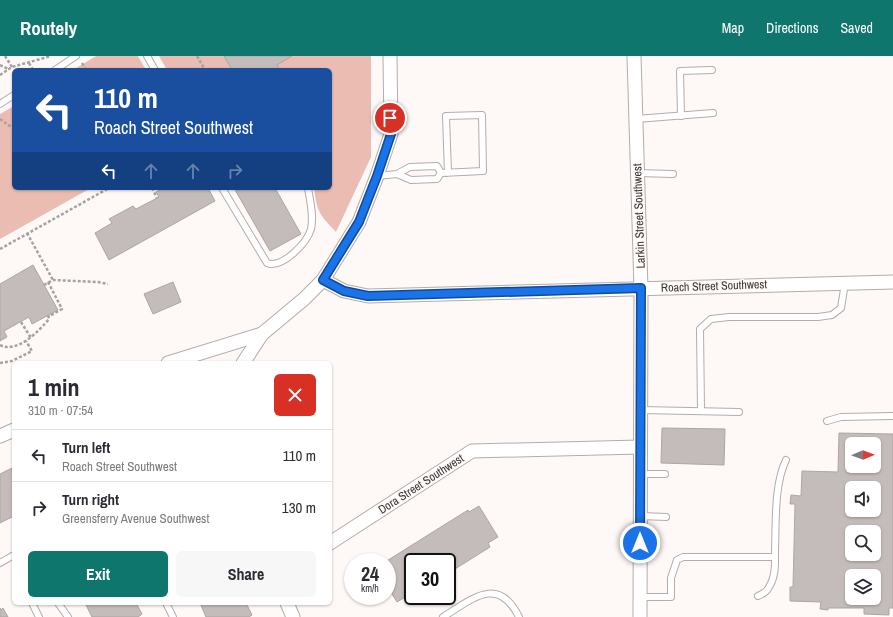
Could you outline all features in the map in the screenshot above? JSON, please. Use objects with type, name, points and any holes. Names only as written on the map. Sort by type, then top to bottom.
[{"type":"street","points":[[244,361],[262,334],[304,299],[323,280],[359,222],[391,134],[390,56]]},
{"type":"street","name":"Larkin Street Southwest","points":[[634,56],[641,288],[640,617]]},
{"type":"street","name":"Roach Street Southwest","points":[[323,280],[344,291],[368,296],[893,282]]},
{"type":"street","points":[[174,361],[262,334]]},
{"type":"street","points":[[0,436],[12,431]]},
{"type":"street","name":"Dora Street Southwest","points":[[332,542],[472,450],[640,447]]},
{"type":"street","points":[[288,605],[293,617]]},
{"type":"lane","points":[[58,68],[76,56]]},
{"type":"lane","points":[[147,56],[154,68]]},
{"type":"lane","points":[[681,116],[680,71],[712,70]]},
{"type":"lane","points":[[0,104],[12,96]]},
{"type":"lane","points":[[636,119],[713,113]]},
{"type":"lane","points":[[441,173],[448,173],[483,171],[482,115],[446,116],[448,173]]},
{"type":"lane","points":[[377,176],[397,174],[410,167],[437,166],[441,173]]},
{"type":"lane","points":[[397,174],[411,180],[437,179],[441,173]]},
{"type":"lane","points":[[638,173],[673,174]]},
{"type":"lane","points":[[223,190],[267,264],[270,265],[280,262],[294,253],[310,230],[311,212],[308,190]]},
{"type":"lane","points":[[701,411],[700,329],[711,319],[729,317],[818,317],[832,314],[841,308],[845,283]]},
{"type":"lane","points":[[640,410],[739,412]]},
{"type":"lane","points":[[827,421],[842,417],[893,416]]},
{"type":"lane","points":[[758,596],[764,593],[770,586],[774,573],[777,494],[786,460]]},
{"type":"lane","points":[[640,474],[665,474]]},
{"type":"lane","points":[[640,516],[666,517]]},
{"type":"lane","points":[[640,598],[671,597],[670,578],[677,560],[683,557],[775,557]]},
{"type":"lane","points":[[0,562],[12,558]]},
{"type":"lane","points":[[443,617],[481,594],[491,592],[501,596],[513,605],[519,617]]},
{"type":"lane","points":[[33,605],[39,617]]},
{"type":"lane","points":[[59,605],[68,617]]},
{"type":"lane","points":[[167,605],[173,617]]},
{"type":"path","points":[[5,56],[10,68]]},
{"type":"path","points":[[0,75],[10,68],[51,56]]},
{"type":"path","points":[[197,56],[204,68]]},
{"type":"path","points":[[29,63],[32,68]]},
{"type":"path","points":[[0,65],[10,68]]},
{"type":"path","points":[[0,119],[12,128]]},
{"type":"path","points":[[0,249],[105,190]]},
{"type":"path","points":[[153,190],[157,198]]},
{"type":"path","points":[[27,233],[53,280]]},
{"type":"path","points":[[44,285],[53,280],[98,282],[108,284]]},
{"type":"path","points":[[0,345],[3,347],[11,346],[26,341],[43,326],[49,319],[48,316],[62,309],[48,282]]},
{"type":"path","points":[[21,322],[31,338]]},
{"type":"path","points":[[0,363],[12,361],[32,351],[26,341]]},
{"type":"shaded area","points":[[96,56],[138,56],[145,68],[76,68]]},
{"type":"shaded area","points":[[159,56],[371,56],[371,157],[336,232],[320,212],[316,202],[314,190],[332,190],[332,68],[166,68]]},
{"type":"shaded area","points":[[12,107],[12,190],[87,190],[0,239],[0,114]]},
{"type":"building","points":[[224,56],[292,56],[277,65],[279,68],[231,68]]},
{"type":"building","points":[[160,190],[209,190],[215,201],[109,260],[95,233],[112,223],[109,219],[133,206],[136,209],[159,197],[156,192]]},
{"type":"building","points":[[235,190],[276,190],[301,234],[270,251]]},
{"type":"building","points":[[33,265],[58,310],[32,324],[29,317],[4,331],[7,337],[0,341],[0,284]]},
{"type":"building","points":[[173,282],[181,302],[153,314],[144,294]]},
{"type":"building","points":[[662,428],[725,429],[724,465],[661,463]]},
{"type":"building","points":[[839,433],[893,434],[893,608],[889,608],[889,615],[864,614],[864,608],[820,609],[821,602],[790,601],[790,587],[793,587],[795,504],[790,504],[791,495],[801,496],[802,471],[838,472]]},
{"type":"building","points":[[12,468],[12,517],[0,523],[0,474]]},
{"type":"building","points":[[479,506],[498,537],[488,543],[490,547],[456,568],[456,553],[404,553],[404,598],[397,602],[396,555],[468,510],[469,512]]},
{"type":"building","points":[[86,605],[137,605],[142,614],[138,617],[92,617]]},
{"type":"building","points":[[201,605],[247,605],[252,615],[249,617],[206,617]]},
{"type":"building","points":[[0,608],[1,610],[3,608],[8,617],[0,617]]},
{"type":"route","points":[[390,118],[391,134],[359,222],[323,280],[344,291],[368,296],[641,288],[640,543]]}]
